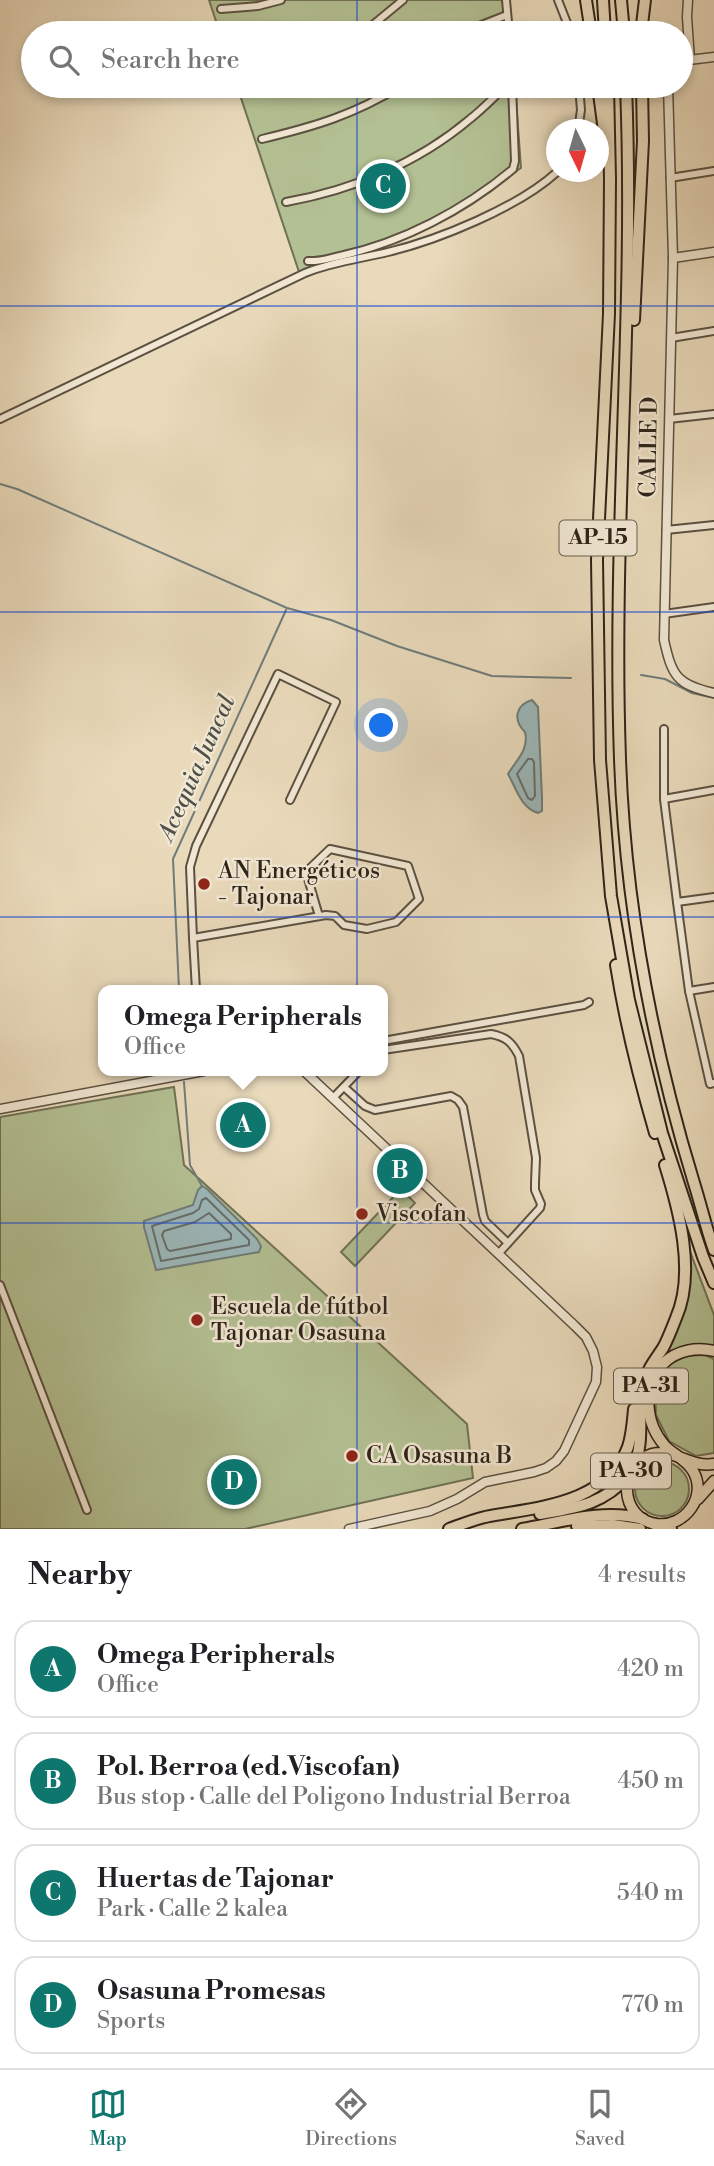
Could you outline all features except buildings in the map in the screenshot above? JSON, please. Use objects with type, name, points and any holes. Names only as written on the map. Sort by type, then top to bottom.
[{"type":"highway","points":[[586,0],[589,21]]},
{"type":"highway","points":[[603,0],[605,21]]},
{"type":"highway","points":[[621,0],[623,21]]},
{"type":"highway","points":[[640,21],[643,0]]},
{"type":"highway","points":[[600,98],[610,179]]},
{"type":"highway","name":"AP-15","points":[[608,98],[609,314],[597,560],[600,760],[611,896],[629,1000],[662,1133],[714,1283]]},
{"type":"highway","name":"AP-15","points":[[627,98],[629,157],[618,699],[627,857],[640,957],[654,1026],[681,1138],[714,1250]]},
{"type":"highway","points":[[626,365],[633,330],[642,180],[641,98]]},
{"type":"highway","points":[[611,896],[611,932],[621,996],[645,1098],[678,1208],[683,1239],[683,1288],[680,1308],[643,1386],[638,1455],[631,1471]]},
{"type":"highway","points":[[702,1209],[714,1229]]},
{"type":"highway","points":[[448,1529],[481,1518],[544,1507],[574,1498],[602,1482],[622,1460],[629,1445],[637,1387],[644,1369],[671,1329]]},
{"type":"highway","name":"PA-31","points":[[677,1456],[659,1438],[652,1422],[648,1406],[651,1384],[664,1363],[675,1356],[696,1349],[714,1351]]},
{"type":"highway","name":"PA-30","points":[[448,1529],[590,1504],[606,1496],[643,1458],[654,1453],[677,1456],[694,1464],[714,1464]]},
{"type":"highway","name":"PA-30","points":[[677,1456],[694,1472],[697,1483],[694,1505]]},
{"type":"highway","name":"PA-30","points":[[631,1471],[626,1488],[628,1500],[641,1524]]},
{"type":"highway","name":"PA-30","points":[[522,1529],[622,1514],[641,1524],[666,1524],[686,1515],[714,1481]]},
{"type":"highway","points":[[553,1529],[602,1524],[641,1524]]},
{"type":"highway","points":[[654,1524],[671,1529]]},
{"type":"street","points":[[221,9],[258,6],[281,0]]},
{"type":"street","points":[[378,21],[403,0]]},
{"type":"street","points":[[506,0],[508,21]]},
{"type":"street","points":[[558,0],[566,21]]},
{"type":"street","points":[[687,21],[688,0]]},
{"type":"street","points":[[492,21],[507,15]]},
{"type":"street","points":[[693,59],[714,57]]},
{"type":"street","points":[[262,139],[311,128],[381,98]]},
{"type":"street","points":[[286,202],[348,187],[405,162],[470,120],[493,98]]},
{"type":"street","points":[[308,261],[365,250],[436,220],[513,169],[512,98]]},
{"type":"street","points":[[580,98],[580,119]]},
{"type":"street","name":"CALLE D","points":[[668,98],[673,258],[664,640],[670,667],[684,684],[714,693]]},
{"type":"street","points":[[670,178],[714,171]]},
{"type":"street","points":[[0,419],[314,269],[400,248],[504,208],[546,180]]},
{"type":"street","points":[[673,258],[714,251]]},
{"type":"street","points":[[671,338],[714,331]]},
{"type":"street","points":[[669,419],[714,414]]},
{"type":"street","points":[[666,530],[714,525]]},
{"type":"street","points":[[664,614],[714,607]]},
{"type":"street","points":[[196,985],[190,867],[196,846],[278,674],[336,702],[290,800]]},
{"type":"street","points":[[664,729],[664,799],[689,991],[712,1084]]},
{"type":"street","points":[[664,799],[714,790]]},
{"type":"street","points":[[193,938],[319,916],[335,916],[344,925],[367,929],[396,922],[419,899],[408,866],[330,849],[306,872],[319,916]]},
{"type":"street","points":[[677,902],[714,897]]},
{"type":"street","points":[[689,991],[714,987]]},
{"type":"street","points":[[388,1040],[589,1002]]},
{"type":"street","points":[[388,1049],[491,1034],[504,1036],[512,1043],[519,1056],[536,1158],[535,1190],[541,1204],[499,1253]]},
{"type":"street","points":[[0,1109],[175,1076]]},
{"type":"street","points":[[312,1076],[586,1337],[597,1367],[596,1382],[564,1451],[546,1468],[485,1482],[430,1511],[349,1529]]},
{"type":"street","points":[[333,1098],[354,1076]]},
{"type":"street","points":[[344,1087],[365,1106],[375,1110],[451,1096],[458,1100],[463,1107],[483,1215],[508,1243]]},
{"type":"street","points":[[0,1285],[87,1510]]},
{"type":"green space","points":[[209,0],[509,0],[511,21],[216,21]]},
{"type":"green space","points":[[241,98],[516,98],[521,168],[470,204],[430,227],[402,239],[299,272]]},
{"type":"green space","name":"Escuela de fútbol Tajonar Osasuna","points":[[174,1087],[184,1165],[467,1424],[473,1478],[245,1529],[0,1529],[0,1117]]},
{"type":"green space","points":[[401,1189],[415,1203],[355,1266],[341,1252]]},
{"type":"green space","points":[[688,1246],[714,1315],[714,1347],[683,1347],[667,1354]]},
{"type":"green space","points":[[705,1355],[714,1359],[714,1453],[696,1456],[669,1441],[656,1415],[655,1386],[670,1364],[686,1356]]},
{"type":"green space","points":[[662,1462],[681,1470],[689,1489],[681,1508],[662,1516],[643,1508],[635,1489],[643,1470]]},
{"type":"water","points":[[532,700],[538,707],[542,811],[538,813],[523,802],[508,774],[525,744],[525,732],[517,718],[519,709]]},
{"type":"water","points":[[202,1186],[257,1239],[261,1246],[259,1252],[156,1270],[144,1221],[193,1205]]},
{"type":"waterway","name":"Acequia Juncal","points":[[0,484],[17,489],[287,608],[331,620],[397,646],[492,676],[571,678]]},
{"type":"waterway","name":"Acequia Juncal","points":[[179,985],[173,859],[286,610]]},
{"type":"waterway","points":[[641,675],[665,679],[692,693],[714,698]]},
{"type":"waterway","name":"Acequia Juncal","points":[[184,1082],[190,1165],[202,1186]]},
{"type":"place","name":"Huertas de Tajonar","points":[[383,186]]},
{"type":"place","name":"AN Energéticos - Tajonar","points":[[204,884]]},
{"type":"place","name":"Omega Peripherals","points":[[243,1125]]},
{"type":"place","name":"Pol. Berroa (ed.Viscofan)","points":[[400,1171]]},
{"type":"place","name":"Viscofan","points":[[362,1214]]},
{"type":"place","name":"Escuela de fútbol Tajonar Osasuna","points":[[197,1320]]},
{"type":"place","name":"CA Osasuna B","points":[[352,1456]]},
{"type":"place","name":"Osasuna Promesas","points":[[234,1482]]}]
